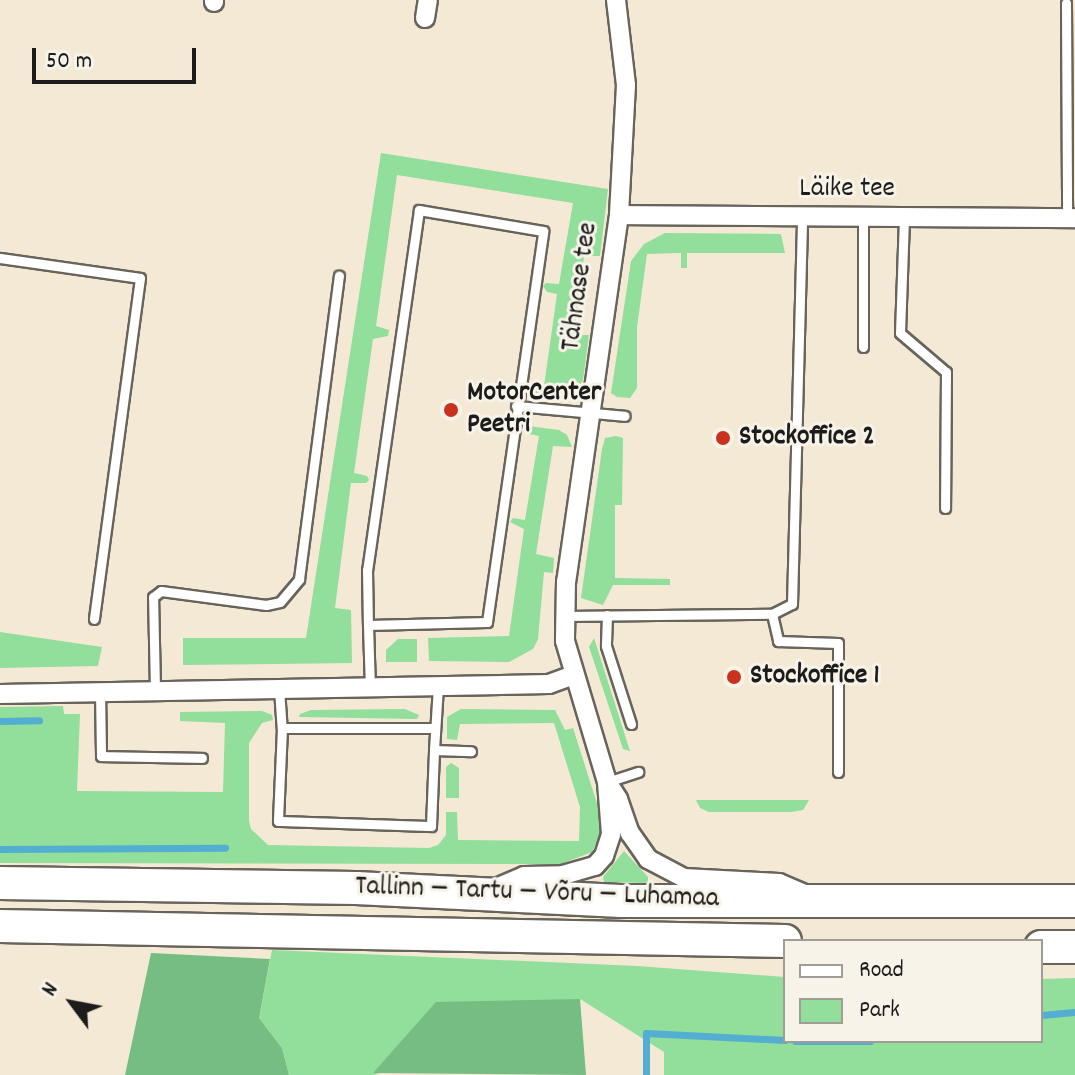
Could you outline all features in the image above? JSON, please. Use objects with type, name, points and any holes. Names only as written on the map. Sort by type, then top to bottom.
[{"type":"highway","name":"Tallinn — Tartu — Võru — Luhamaa","points":[[0,883],[488,892],[621,901],[1075,901]]},
{"type":"highway","name":"Tallinn — Tartu — Võru — Luhamaa","points":[[0,926],[783,941]]},
{"type":"highway","points":[[1043,947],[1075,947]]},
{"type":"street","name":"Tähnase tee","points":[[607,782],[574,675],[563,616],[619,215],[626,85],[616,0]]},
{"type":"street","name":"Läike tee","points":[[619,215],[1071,218]]},
{"type":"street","points":[[0,694],[549,684],[574,675]]},
{"type":"street","points":[[488,892],[524,876],[563,875],[595,866],[604,856],[611,834],[607,782]]},
{"type":"street","points":[[607,782],[640,850],[657,866],[696,880],[779,883],[819,900]]},
{"type":"lane","points":[[1066,3],[1071,218]]},
{"type":"lane","points":[[368,625],[487,622],[543,231],[419,210],[367,570],[368,625],[370,687]]},
{"type":"lane","points":[[563,616],[772,614],[792,604],[802,218]]},
{"type":"lane","points":[[863,218],[863,347]]},
{"type":"lane","points":[[904,218],[900,333],[946,372],[945,508]]},
{"type":"lane","points":[[0,258],[140,278],[94,619]]},
{"type":"lane","points":[[155,689],[153,597],[161,591],[266,605],[280,602],[299,579],[339,276]]},
{"type":"lane","points":[[516,406],[625,416]]},
{"type":"lane","points":[[772,614],[778,641],[838,643],[838,772]]},
{"type":"lane","points":[[607,615],[606,646],[631,724]]},
{"type":"lane","points":[[279,689],[282,728],[278,821],[431,826],[438,686]]},
{"type":"lane","points":[[100,691],[101,756],[202,758]]},
{"type":"lane","points":[[282,728],[435,728]]},
{"type":"lane","points":[[434,750],[471,751]]},
{"type":"lane","points":[[607,782],[638,772]]},
{"type":"green space","points":[[381,153],[608,189],[600,256],[584,256],[574,335],[589,335],[583,380],[576,393],[568,396],[537,394],[529,385],[544,386],[557,294],[547,292],[543,286],[546,283],[559,284],[573,203],[397,175],[376,326],[389,330],[388,336],[373,339],[354,473],[367,476],[369,480],[366,483],[351,483],[335,608],[351,610],[352,663],[183,665],[183,638],[306,638]]},
{"type":"green space","points":[[665,233],[781,234],[785,253],[687,253],[687,268],[681,268],[681,253],[647,254],[637,327],[637,388],[630,398],[617,397],[611,393],[631,261],[644,244]]},
{"type":"green space","points":[[528,426],[559,430],[567,435],[572,447],[553,446],[536,554],[554,558],[553,573],[544,572],[538,639],[533,649],[509,662],[429,661],[428,638],[509,636],[524,529],[510,522],[513,518],[525,520],[539,436],[524,433]]},
{"type":"green space","points":[[605,438],[623,438],[622,505],[615,505],[615,578],[670,579],[670,585],[613,585],[603,605],[581,598],[602,449]]},
{"type":"green space","points":[[0,632],[102,647],[98,666],[0,668]]},
{"type":"green space","points":[[594,638],[630,751],[623,749],[589,647]]},
{"type":"green space","points":[[398,639],[417,639],[417,662],[386,662],[386,650]]},
{"type":"green space","points":[[63,706],[64,714],[80,714],[77,791],[223,792],[225,723],[180,721],[180,712],[262,711],[272,715],[273,720],[262,723],[249,743],[249,821],[251,829],[268,845],[429,848],[438,845],[446,835],[446,812],[457,812],[458,840],[579,841],[580,807],[554,723],[460,724],[457,740],[447,739],[447,717],[461,709],[555,710],[565,730],[573,728],[601,816],[602,831],[592,852],[561,864],[0,863],[0,707]]},
{"type":"green space","points":[[405,709],[419,715],[417,719],[299,717],[311,710]]},
{"type":"green space","points":[[451,763],[459,768],[459,798],[446,798],[446,767]]},
{"type":"green space","points":[[696,800],[809,800],[803,810],[791,812],[709,812],[700,808]]},
{"type":"green space","points":[[624,851],[648,877],[648,883],[604,882],[603,877]]},
{"type":"green space","points":[[272,950],[637,966],[783,977],[783,1043],[1043,1043],[1043,979],[1075,978],[1075,1075],[664,1075],[664,1052],[580,999],[374,1075],[289,1075],[282,1048],[259,1018]]},
{"type":"green space","points":[[151,953],[270,959],[259,1018],[282,1048],[289,1075],[125,1075]]},
{"type":"green space","points":[[580,999],[586,1075],[373,1073],[436,1002]]},
{"type":"waterway","points":[[0,721],[39,720]]},
{"type":"waterway","points":[[0,849],[225,848]]},
{"type":"waterway","points":[[1043,1015],[1075,1012]]},
{"type":"waterway","points":[[646,1075],[646,1033],[783,1040]]},
{"type":"place","name":"MotorCenter Peetri","points":[[451,410]]},
{"type":"place","name":"Stockoffice 2","points":[[723,438]]},
{"type":"place","name":"Stockoffice 1","points":[[734,677]]}]
